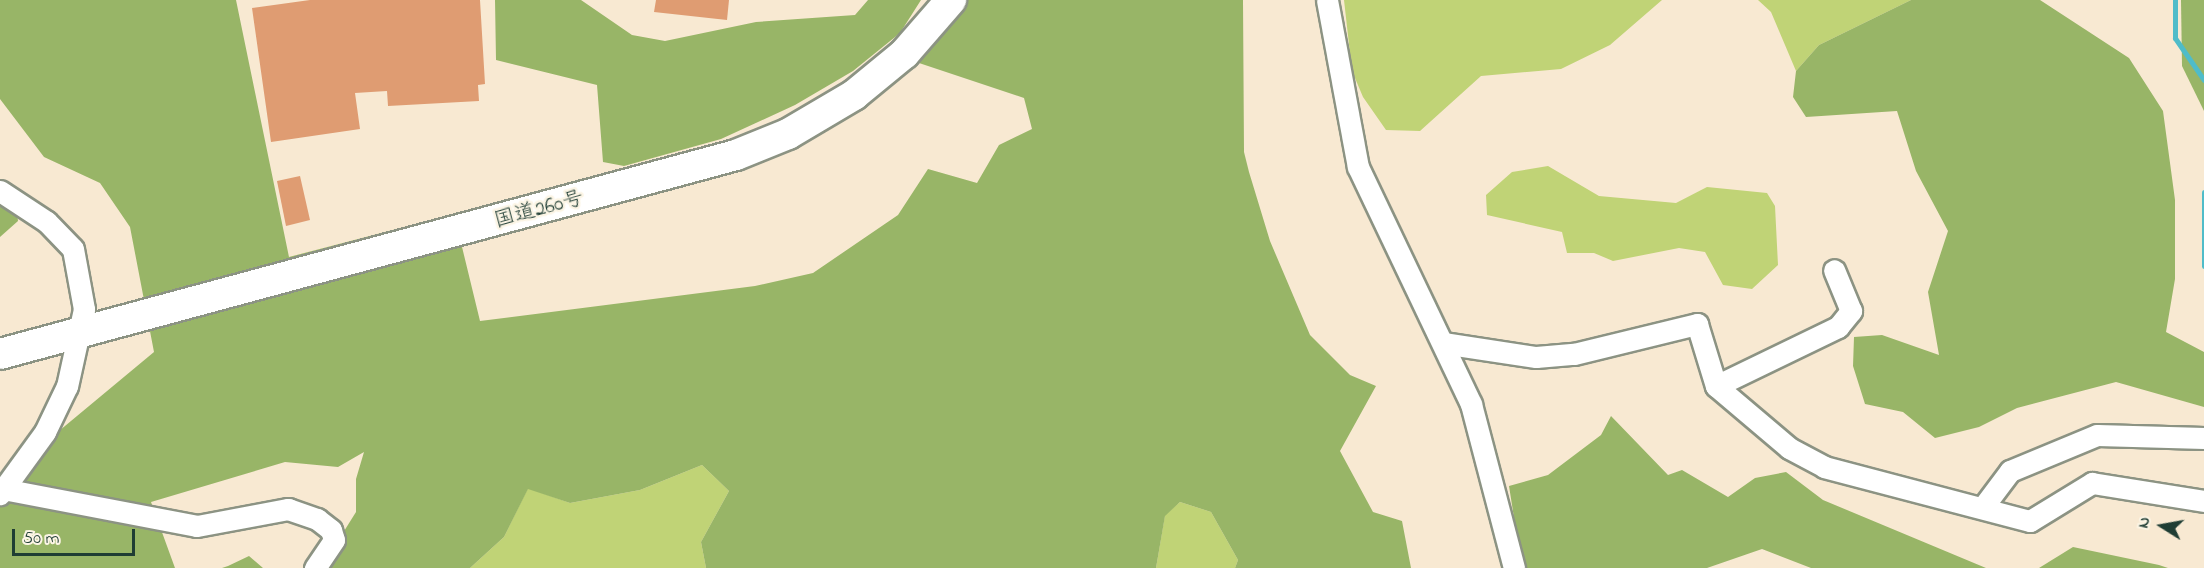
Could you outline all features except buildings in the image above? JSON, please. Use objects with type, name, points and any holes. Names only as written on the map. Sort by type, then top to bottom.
[{"type":"highway","name":"国道260号","points":[[0,354],[82,335],[736,155],[788,134],[854,95],[904,54],[951,0]]},
{"type":"street","points":[[1327,0],[1358,167],[1471,404],[1514,568]]},
{"type":"street","points":[[0,191],[47,222],[73,249],[83,284],[82,335],[45,432],[1,492],[197,526],[288,509],[317,519],[331,530],[334,540],[315,568]]},
{"type":"street","points":[[1716,386],[1838,327],[1851,311],[1834,270]]},
{"type":"street","points":[[1443,343],[1536,357],[1574,354],[1697,324],[1716,386],[1789,448],[1824,467],[2031,521],[2092,483],[2204,501]]},
{"type":"street","points":[[1983,507],[2010,471],[2097,435],[2204,438]]},
{"type":"green space","points":[[0,0],[236,0],[289,257],[454,214],[480,321],[755,286],[813,273],[898,215],[928,169],[977,183],[999,145],[1032,129],[1024,98],[913,61],[968,0],[1243,0],[1244,152],[1249,172],[1270,241],[1310,335],[1350,375],[1376,386],[1340,451],[1373,512],[1402,521],[1411,568],[1235,568],[1238,560],[1211,512],[1180,502],[1165,516],[1156,568],[706,568],[701,542],[729,491],[702,465],[640,490],[570,503],[528,489],[504,537],[470,568],[321,568],[356,512],[356,479],[364,452],[338,467],[285,462],[151,502],[175,568],[0,568],[0,480],[154,352],[130,227],[100,183],[44,157],[0,99]]},
{"type":"green space","points":[[495,0],[581,0],[632,35],[665,41],[756,22],[855,15],[868,0],[921,0],[900,33],[853,71],[795,105],[721,139],[624,166],[603,162],[597,85],[496,60]]},
{"type":"green space","points":[[1344,0],[1662,0],[1610,45],[1561,69],[1481,76],[1420,131],[1386,130],[1363,97],[1352,71]]},
{"type":"green space","points":[[1758,0],[1911,0],[1819,45],[1796,71],[1771,12]]},
{"type":"green space","points":[[1911,0],[2040,0],[2129,58],[2163,111],[2175,200],[2175,279],[2166,332],[2204,352],[2204,407],[2116,382],[2017,408],[1979,427],[1935,438],[1903,412],[1865,404],[1853,366],[1854,337],[1882,335],[1939,355],[1928,292],[1948,231],[1916,171],[1897,111],[1806,117],[1793,97],[1796,71],[1819,45]]},
{"type":"green space","points":[[2181,0],[2204,0],[2204,111],[2182,66]]},
{"type":"green space","points":[[1548,166],[1599,196],[1676,203],[1707,187],[1767,193],[1775,206],[1778,265],[1752,289],[1723,285],[1705,252],[1679,248],[1613,261],[1594,253],[1567,253],[1562,232],[1487,215],[1486,195],[1512,172]]},
{"type":"green space","points":[[0,192],[16,205],[18,221],[0,237]]},
{"type":"green space","points":[[1611,416],[1668,475],[1682,470],[1728,497],[1755,478],[1786,472],[1823,500],[1986,568],[1811,568],[1762,549],[1707,568],[1522,568],[1509,486],[1548,475],[1601,435]]},
{"type":"green space","points":[[702,465],[729,491],[701,542],[706,568],[470,568],[504,537],[528,488],[570,503],[640,490]]},
{"type":"green space","points":[[1180,502],[1211,512],[1238,560],[1235,568],[1156,568],[1165,515]]},
{"type":"green space","points":[[2073,547],[2159,565],[2168,568],[2039,568]]},
{"type":"green space","points":[[249,556],[263,568],[222,568],[228,566]]},
{"type":"waterway","points":[[2175,0],[2175,38],[2204,80]]},
{"type":"waterway","points":[[2204,192],[2204,266]]}]
